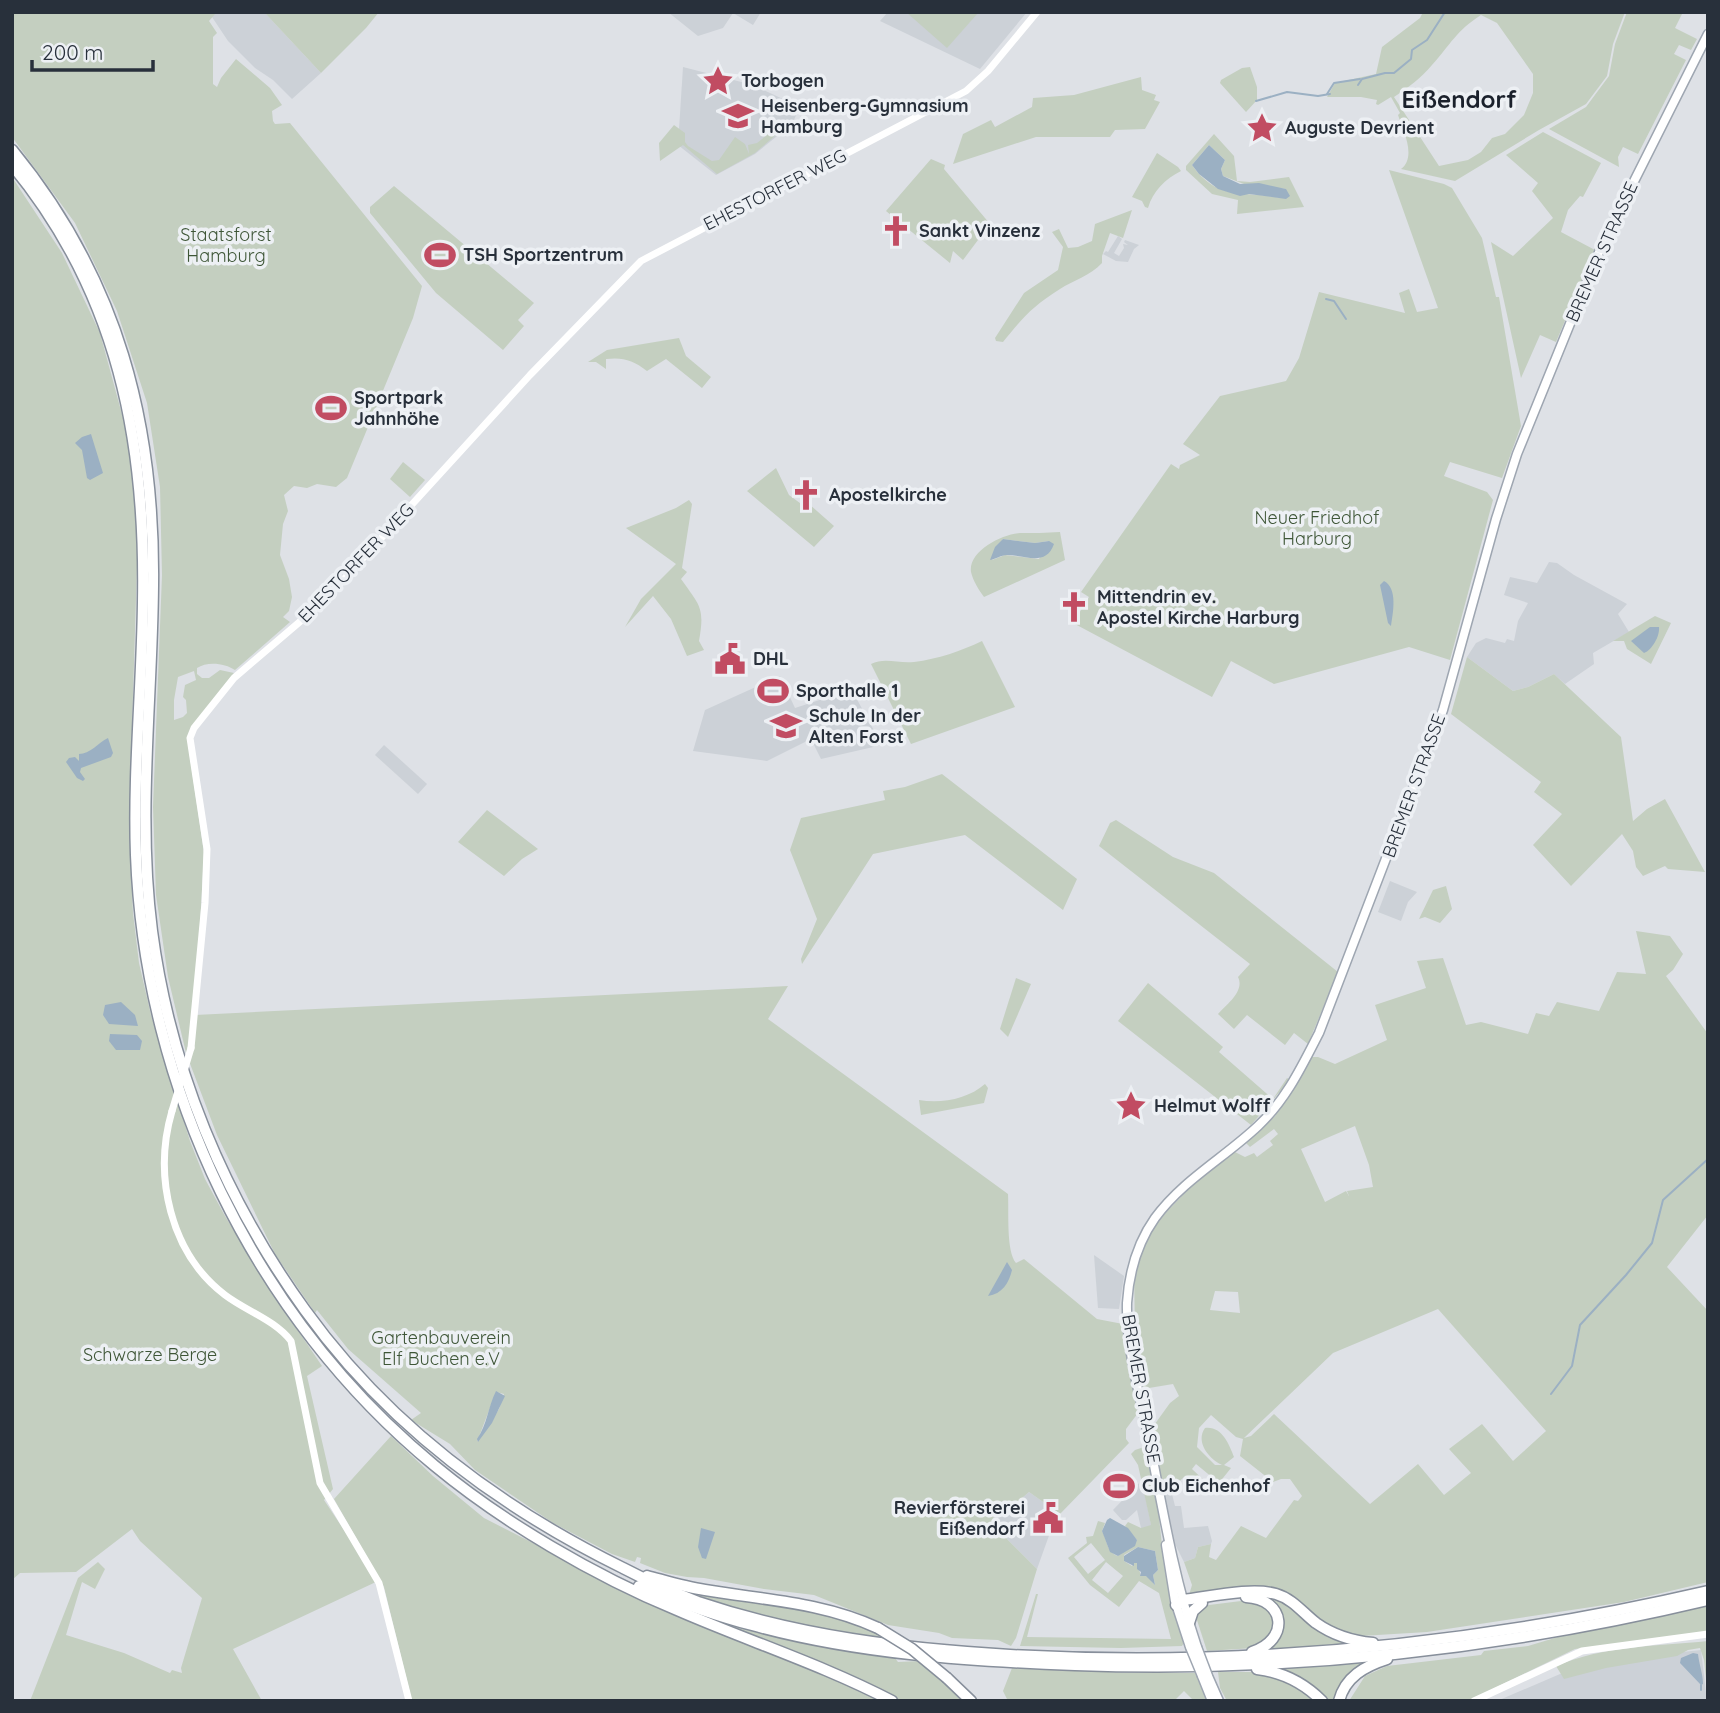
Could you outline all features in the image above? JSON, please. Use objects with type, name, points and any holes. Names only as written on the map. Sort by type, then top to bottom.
[{"type":"highway","points":[[12,150],[57,212],[97,285],[126,363],[144,440],[150,488],[153,573],[145,807],[150,910],[163,992],[187,1083],[212,1148],[238,1202],[276,1269],[324,1336],[381,1400],[442,1455],[507,1503],[558,1535],[667,1590],[733,1613],[807,1631],[926,1649],[1040,1657],[1311,1661],[1414,1651],[1522,1636],[1708,1600]]},
{"type":"highway","points":[[12,165],[56,226],[85,281],[112,347],[129,408],[140,484],[143,534],[136,809],[142,932],[162,1034],[184,1106],[202,1153],[233,1217],[279,1294],[313,1342],[353,1389],[397,1433],[461,1486],[514,1523],[625,1587],[835,1674],[892,1701]]},
{"type":"highway","points":[[589,1566],[692,1608],[750,1625],[866,1649],[973,1660],[1126,1667],[1228,1661],[1396,1645],[1502,1631],[1708,1591]]},
{"type":"highway","points":[[627,1570],[701,1590],[800,1603],[857,1618],[912,1649],[971,1701]]},
{"type":"highway","points":[[1181,1604],[1247,1593],[1278,1594],[1338,1635],[1354,1640],[1396,1645]]},
{"type":"highway","points":[[1181,1604],[1252,1598],[1269,1604],[1276,1614],[1278,1630],[1269,1644],[1228,1661]]},
{"type":"highway","points":[[1189,1623],[1193,1611],[1202,1603]]},
{"type":"highway","points":[[1339,1701],[1348,1682],[1362,1669],[1414,1651]]},
{"type":"highway","points":[[1228,1661],[1286,1676],[1306,1686],[1322,1701]]},
{"type":"main road","name":"EHESTORFER WEG","points":[[409,1701],[379,1583],[328,1499],[317,1475],[294,1350],[288,1337],[279,1328],[216,1288],[196,1265],[170,1211],[163,1178],[164,1140],[191,1048],[207,849],[190,738],[194,728],[231,682],[325,599],[530,375],[641,261],[966,91],[988,71],[1037,12]]},
{"type":"main road","name":"BREMER STRASSE","points":[[1212,1701],[1167,1556],[1162,1503],[1128,1325],[1128,1293],[1135,1258],[1154,1220],[1167,1203],[1272,1111],[1297,1076],[1319,1033],[1435,734],[1517,454],[1602,245],[1708,34]]},
{"type":"main road","name":"BREMER STRASSE","points":[[1181,1604],[1189,1623],[1194,1647]]},
{"type":"main road","points":[[1474,1701],[1581,1651],[1708,1634]]},
{"type":"main road","name":"BREMER STRASSE","points":[[1205,1676],[1219,1701]]},
{"type":"shaded area","points":[[217,12],[264,12],[321,73],[292,99],[228,41],[212,17]]},
{"type":"shaded area","points":[[668,12],[761,12],[753,25],[733,13],[723,28],[698,36]]},
{"type":"shaded area","points":[[888,12],[1027,12],[980,69],[880,21]]},
{"type":"shaded area","name":"Heisenberg-Gymnasium Hamburg","points":[[683,67],[753,85],[800,107],[792,124],[755,154],[716,175],[678,145]]},
{"type":"shaded area","points":[[1118,236],[1122,239],[1114,253],[1119,256],[1124,248],[1123,244],[1128,245],[1125,240],[1139,245],[1128,262],[1116,261],[1103,254],[1108,252]]},
{"type":"shaded area","points":[[1549,562],[1557,563],[1627,604],[1618,614],[1629,632],[1593,653],[1594,664],[1565,684],[1554,674],[1513,691],[1467,657],[1476,643],[1486,638],[1505,643],[1507,639],[1514,641],[1518,621],[1528,603],[1504,595],[1510,577],[1537,583]]},
{"type":"shaded area","name":"Schule In der Alten Forst","points":[[780,676],[795,708],[835,695],[854,694],[882,745],[821,759],[811,739],[767,761],[693,751],[705,710]]},
{"type":"shaded area","points":[[384,745],[427,784],[418,794],[375,755]]},
{"type":"shaded area","points":[[1390,881],[1417,892],[1408,902],[1401,921],[1378,912]]},
{"type":"shaded area","points":[[1094,1255],[1124,1276],[1119,1309],[1098,1308]]},
{"type":"shaded area","points":[[1142,1480],[1152,1529],[1141,1528],[1137,1510],[1126,1520],[1122,1520],[1113,1510]]},
{"type":"shaded area","points":[[1171,1490],[1175,1506],[1181,1506],[1184,1528],[1208,1526],[1212,1541],[1211,1544],[1198,1547],[1195,1558],[1184,1562],[1175,1544],[1164,1496]]},
{"type":"shaded area","points":[[1029,1492],[1060,1514],[1051,1530],[1037,1569],[1004,1536],[989,1508],[1015,1504]]},
{"type":"shaded area","points":[[1701,1650],[1707,1701],[1497,1701],[1588,1662]]},
{"type":"green space","points":[[12,12],[217,12],[209,21],[217,33],[213,37],[213,84],[217,87],[236,59],[270,88],[282,105],[272,111],[275,124],[290,123],[422,286],[413,318],[347,478],[336,487],[317,484],[307,488],[294,486],[284,495],[288,511],[283,524],[280,555],[292,597],[289,611],[283,617],[290,622],[235,670],[216,664],[197,668],[197,674],[202,678],[209,678],[220,670],[234,673],[187,737],[204,853],[195,1015],[788,986],[768,1019],[1008,1194],[1009,1241],[1016,1263],[1024,1259],[1097,1319],[1123,1324],[1138,1413],[1126,1429],[1129,1443],[1060,1514],[1029,1492],[1015,1504],[989,1509],[1004,1536],[1037,1569],[1016,1638],[1011,1646],[998,1640],[952,1638],[939,1633],[888,1625],[814,1595],[665,1573],[640,1563],[641,1558],[637,1557],[635,1562],[612,1554],[553,1523],[475,1470],[450,1444],[411,1420],[421,1413],[348,1349],[317,1310],[315,1313],[275,1254],[217,1135],[186,1053],[168,977],[156,895],[153,807],[162,575],[160,487],[147,403],[117,311],[75,223],[12,137]],"holes":[[[194,671],[196,680],[185,685],[183,697],[186,700],[187,713],[174,720],[178,677]],[[496,1392],[504,1394],[499,1409],[477,1442]]]},
{"type":"green space","points":[[264,12],[379,12],[321,73]]},
{"type":"green space","points":[[906,12],[977,12],[978,13],[947,48]]},
{"type":"green space","points":[[1423,12],[1625,12],[1613,44],[1607,76],[1586,104],[1455,181],[1401,169],[1408,158],[1407,143],[1398,115],[1400,113],[1391,97],[1378,105],[1377,100],[1361,97],[1327,97],[1335,83],[1376,74],[1382,47],[1420,18]],"holes":[[[1481,15],[1497,23],[1533,74],[1533,93],[1524,115],[1505,134],[1492,138],[1481,152],[1468,160],[1439,166],[1394,97],[1423,74],[1472,21]]]},
{"type":"green space","points":[[1627,12],[1683,12],[1675,28],[1697,39],[1691,50],[1679,45],[1674,54],[1686,60],[1638,154],[1623,147],[1618,157],[1619,167],[1549,129],[1586,107],[1609,76],[1615,44]]},
{"type":"green space","points":[[1250,67],[1257,87],[1257,100],[1246,112],[1220,83],[1242,68]]},
{"type":"green space","points":[[1141,77],[1142,90],[1156,95],[1154,100],[1160,102],[1145,129],[1115,130],[1110,137],[1036,137],[953,164],[963,134],[991,120],[995,127],[1032,107],[1033,98],[1074,95]]},
{"type":"green space","points":[[674,125],[685,133],[688,146],[712,161],[719,160],[735,137],[745,144],[749,154],[748,145],[757,143],[772,131],[777,134],[755,153],[717,174],[683,145],[660,161],[659,143]]},
{"type":"green space","points":[[1543,132],[1601,163],[1583,197],[1580,196],[1568,210],[1561,232],[1595,250],[1556,342],[1540,335],[1521,378],[1491,242],[1513,256],[1553,218],[1532,191],[1538,183],[1506,155]]},
{"type":"green space","points":[[1214,134],[1234,156],[1237,181],[1289,177],[1304,207],[1237,214],[1238,200],[1212,194],[1186,170],[1186,166]],"holes":[[[1209,145],[1225,160],[1221,169],[1223,176],[1244,184],[1262,184],[1286,189],[1281,198],[1222,190],[1202,177],[1192,165]]]},
{"type":"green space","points":[[1157,153],[1181,171],[1160,186],[1148,208],[1142,201],[1132,197]]},
{"type":"green space","points":[[931,159],[945,165],[944,169],[990,224],[963,260],[953,251],[950,263],[886,211]]},
{"type":"green space","name":"Neuer Friedhof Harburg","points":[[1389,170],[1452,188],[1482,238],[1496,297],[1499,297],[1521,426],[1502,478],[1450,462],[1444,476],[1487,492],[1493,500],[1450,660],[1409,647],[1274,684],[1231,661],[1212,697],[1073,623],[1089,597],[1081,592],[1171,464],[1179,469],[1180,465],[1200,455],[1183,444],[1220,396],[1286,381],[1299,358],[1319,292],[1405,313],[1399,293],[1409,289],[1417,312],[1438,308]]},
{"type":"green space","name":"Schwarze Berge","points":[[12,177],[62,253],[100,333],[130,444],[138,533],[129,826],[133,913],[139,963],[151,1015],[190,1141],[205,1179],[268,1286],[322,1366],[307,1376],[333,1489],[324,1500],[378,1581],[233,1649],[262,1701],[30,1701],[78,1578],[98,1562],[105,1569],[95,1589],[82,1582],[66,1635],[124,1653],[170,1673],[172,1670],[182,1673],[181,1668],[202,1598],[140,1541],[132,1529],[76,1572],[20,1573],[12,1580]]},
{"type":"green space","name":"TSH Sportzentrum","points":[[394,186],[534,303],[518,320],[524,326],[503,350],[436,293],[370,213],[370,207]]},
{"type":"green space","points":[[1132,210],[1123,238],[1110,233],[1102,263],[1043,301],[1003,342],[996,341],[995,338],[1024,293],[1058,270],[1063,247],[1052,232],[1059,229],[1068,248],[1078,247],[1092,241],[1095,224]]},
{"type":"green space","points":[[679,338],[686,356],[711,377],[702,388],[666,359],[647,371],[618,358],[606,359],[606,369],[596,362],[588,362],[607,350]]},
{"type":"green space","points":[[403,462],[425,480],[410,497],[390,479]]},
{"type":"green space","points":[[776,468],[789,495],[804,506],[809,504],[834,526],[814,547],[747,491]]},
{"type":"green space","points":[[689,500],[692,504],[682,568],[687,572],[681,579],[699,607],[699,641],[704,650],[687,656],[671,619],[653,596],[625,627],[641,599],[676,564],[626,528]]},
{"type":"green space","points":[[1060,532],[1065,560],[984,597],[971,572],[975,557],[980,551],[996,540],[1013,534]],"holes":[[[1003,539],[1035,543],[1049,541],[1039,559],[1005,555],[992,560]]]},
{"type":"green space","points":[[1655,616],[1671,623],[1651,664],[1627,649],[1624,641],[1613,641]]},
{"type":"green space","points":[[982,641],[1015,707],[911,744],[871,664],[932,659]]},
{"type":"green space","points":[[1467,657],[1513,691],[1554,674],[1621,737],[1633,821],[1665,799],[1705,872],[1668,869],[1665,866],[1643,876],[1636,867],[1633,851],[1622,834],[1571,886],[1533,845],[1562,814],[1534,792],[1541,782],[1451,714]]},
{"type":"green space","points":[[942,774],[1077,879],[1063,910],[965,835],[873,854],[802,964],[801,959],[817,919],[790,850],[801,818],[885,800],[883,791],[905,787]]},
{"type":"green space","points":[[487,810],[538,849],[522,859],[504,876],[458,842]]},
{"type":"green space","points":[[1116,820],[1173,857],[1214,873],[1338,972],[1308,1044],[1294,1033],[1285,1045],[1247,1015],[1234,1029],[1218,1014],[1237,992],[1240,982],[1238,977],[1250,964],[1099,846],[1110,823]]},
{"type":"green space","points":[[1446,886],[1452,909],[1440,923],[1425,917],[1419,919],[1433,890]]},
{"type":"green space","points":[[1636,931],[1670,936],[1683,954],[1666,976],[1708,1034],[1708,1215],[1667,1267],[1708,1311],[1708,1582],[1624,1602],[1427,1632],[1361,1636],[1347,1635],[1330,1627],[1290,1594],[1272,1587],[1242,1586],[1189,1595],[1192,1585],[1184,1562],[1195,1558],[1198,1547],[1211,1544],[1209,1557],[1216,1560],[1241,1526],[1266,1538],[1294,1500],[1298,1501],[1302,1496],[1290,1479],[1273,1482],[1240,1456],[1243,1439],[1236,1437],[1211,1415],[1199,1428],[1197,1447],[1215,1465],[1222,1465],[1208,1454],[1202,1439],[1205,1428],[1216,1430],[1224,1437],[1234,1457],[1224,1465],[1231,1468],[1219,1483],[1196,1464],[1192,1469],[1210,1486],[1201,1494],[1184,1477],[1163,1497],[1152,1428],[1170,1403],[1179,1396],[1173,1384],[1143,1389],[1135,1336],[1134,1269],[1154,1225],[1206,1171],[1233,1151],[1245,1157],[1254,1153],[1257,1157],[1273,1145],[1270,1141],[1278,1134],[1274,1129],[1250,1147],[1245,1142],[1275,1116],[1312,1057],[1335,1064],[1387,1040],[1375,1005],[1426,988],[1417,961],[1443,958],[1466,1025],[1481,1022],[1528,1034],[1536,1013],[1549,1016],[1557,1002],[1599,1011],[1617,972],[1646,974]],"holes":[[[1355,1126],[1369,1165],[1373,1187],[1347,1191],[1349,1196],[1346,1191],[1325,1202],[1301,1149]],[[1215,1291],[1238,1292],[1240,1313],[1210,1310]],[[1438,1309],[1546,1431],[1513,1461],[1482,1424],[1449,1449],[1471,1473],[1444,1495],[1418,1464],[1370,1504],[1274,1414],[1251,1436],[1244,1438],[1333,1353]]]},
{"type":"green space","points":[[1016,978],[1031,984],[1008,1037],[1000,1029]]},
{"type":"green space","points":[[1148,983],[1223,1047],[1219,1052],[1273,1099],[1287,1078],[1290,1080],[1251,1125],[1118,1021]]},
{"type":"green space","points":[[985,1084],[988,1088],[984,1103],[921,1115],[919,1100],[954,1099]]},
{"type":"green space","points":[[391,1436],[433,1476],[484,1518],[670,1613],[722,1635],[791,1658],[886,1701],[412,1701],[384,1587],[334,1499]]},
{"type":"green space","points":[[1144,1447],[1149,1459],[1167,1574],[1185,1641],[1182,1646],[1121,1648],[1020,1646],[1036,1594],[1027,1637],[1171,1639],[1159,1593],[1139,1581],[1119,1607],[1090,1585],[1068,1558],[1087,1543],[1086,1537],[1093,1536],[1098,1521],[1105,1523],[1102,1531],[1111,1552],[1118,1556],[1137,1540],[1125,1526],[1128,1522],[1141,1528],[1151,1525],[1138,1465],[1131,1454]],"holes":[[[1091,1543],[1105,1560],[1088,1574],[1074,1557]],[[1138,1547],[1155,1551],[1158,1570],[1153,1575],[1155,1585],[1146,1575],[1141,1576],[1137,1563],[1132,1566],[1124,1561],[1124,1555]],[[1106,1562],[1123,1576],[1108,1593],[1092,1580]]]},
{"type":"green space","points":[[668,1585],[810,1609],[864,1627],[889,1639],[777,1619]]},
{"type":"green space","points":[[1262,1595],[1278,1598],[1359,1643],[1266,1650],[1281,1636],[1283,1622],[1276,1609]]},
{"type":"green space","points":[[1258,1601],[1275,1617],[1272,1638],[1254,1648],[1207,1651],[1195,1614],[1201,1606]]},
{"type":"green space","points":[[1708,1604],[1708,1632],[1575,1649],[1468,1701],[1349,1701],[1365,1676],[1387,1666],[1481,1655],[1484,1651],[1528,1646],[1568,1634]]},
{"type":"green space","points":[[709,1618],[809,1644],[895,1658],[898,1662],[920,1661],[968,1701],[902,1701],[851,1676]]},
{"type":"green space","points":[[1708,1641],[1708,1697],[1700,1648],[1677,1656],[1606,1668],[1564,1679],[1556,1666],[1592,1654]]},
{"type":"green space","points":[[1374,1660],[1336,1701],[1325,1701],[1270,1668]]},
{"type":"green space","points":[[1012,1668],[1195,1673],[1209,1701],[1194,1701],[1184,1691],[1174,1701],[1008,1701],[1003,1691]]},
{"type":"green space","points":[[1218,1672],[1262,1672],[1281,1676],[1318,1701],[1227,1701],[1220,1688]]},
{"type":"water","points":[[1209,145],[1225,160],[1221,169],[1223,176],[1240,184],[1259,183],[1286,189],[1290,196],[1286,199],[1249,194],[1240,196],[1218,189],[1192,165]]},
{"type":"water","points":[[91,434],[103,473],[90,480],[87,478],[82,450],[75,443]]},
{"type":"water","points":[[1003,539],[1035,543],[1049,541],[1054,544],[1046,555],[1040,558],[1007,555],[990,560],[995,547]]},
{"type":"water","points":[[1384,581],[1393,595],[1391,626],[1388,623],[1380,585]]},
{"type":"water","points":[[1650,627],[1659,627],[1658,634],[1653,646],[1644,653],[1631,641]]},
{"type":"water","points":[[108,738],[113,753],[111,757],[81,768],[80,772],[85,779],[83,781],[77,778],[66,762],[69,758],[75,757],[79,761],[79,754]]},
{"type":"water","points":[[121,1002],[135,1015],[138,1026],[109,1024],[103,1015],[105,1005]]},
{"type":"water","points":[[110,1034],[137,1035],[142,1041],[140,1050],[116,1050],[109,1041]]},
{"type":"water","points":[[1007,1262],[1012,1270],[1007,1283],[997,1293],[988,1296]]},
{"type":"water","points":[[496,1391],[505,1396],[492,1423],[478,1442],[477,1439]]},
{"type":"water","points":[[1110,1518],[1128,1528],[1137,1540],[1135,1546],[1118,1556],[1110,1552],[1102,1531]]},
{"type":"water","points":[[701,1528],[715,1532],[706,1559],[702,1558],[698,1547]]},
{"type":"water","points":[[1138,1547],[1155,1551],[1158,1570],[1153,1575],[1155,1585],[1146,1576],[1140,1576],[1137,1563],[1134,1563],[1134,1566],[1124,1561],[1124,1556]]},
{"type":"water","points":[[1693,1653],[1698,1654],[1703,1680],[1701,1685],[1680,1663],[1681,1658]]},
{"type":"waterway","points":[[1358,85],[1362,79],[1394,73],[1411,59],[1412,50],[1427,40],[1445,12]]},
{"type":"waterway","points":[[1327,94],[1334,83],[1360,79]]},
{"type":"waterway","points":[[1256,101],[1287,92],[1318,96],[1330,94]]},
{"type":"waterway","points":[[1326,299],[1334,301],[1346,319]]},
{"type":"waterway","points":[[1551,1394],[1572,1366],[1580,1325],[1652,1243],[1663,1200],[1708,1159]]},
{"type":"waterway","points":[[1701,1685],[1701,1690]]},
{"type":"place","name":"Torbogen","points":[[718,81]]},
{"type":"place","name":"Heisenberg-Gymnasium Hamburg","points":[[738,116]]},
{"type":"place","name":"Auguste Devrient","points":[[1262,128]]},
{"type":"place","name":"Sankt Vinzenz","points":[[896,231]]},
{"type":"place","name":"TSH Sportzentrum","points":[[440,255]]},
{"type":"place","name":"Sportpark Jahnhöhe","points":[[331,408]]},
{"type":"place","name":"Apostelkirche","points":[[806,495]]},
{"type":"place","name":"Mittendrin ev. Apostel Kirche Harburg","points":[[1074,607]]},
{"type":"place","name":"DHL","points":[[730,659]]},
{"type":"place","name":"Sporthalle 1","points":[[773,691]]},
{"type":"place","name":"Schule In der Alten Forst","points":[[786,726]]},
{"type":"place","name":"Helmut Wolff","points":[[1131,1106]]},
{"type":"place","name":"Club Eichenhof","points":[[1119,1486]]},
{"type":"place","name":"Revierförsterei Eißendorf","points":[[1048,1518]]},
{"type":"district","name":"Eißendorf","points":[[1459,100]]},
{"type":"park label","name":"Staatsforst Hamburg","points":[[226,245]]},
{"type":"park label","name":"Gartenbauverein Elf Buchen e.V","points":[[441,1348]]}]
